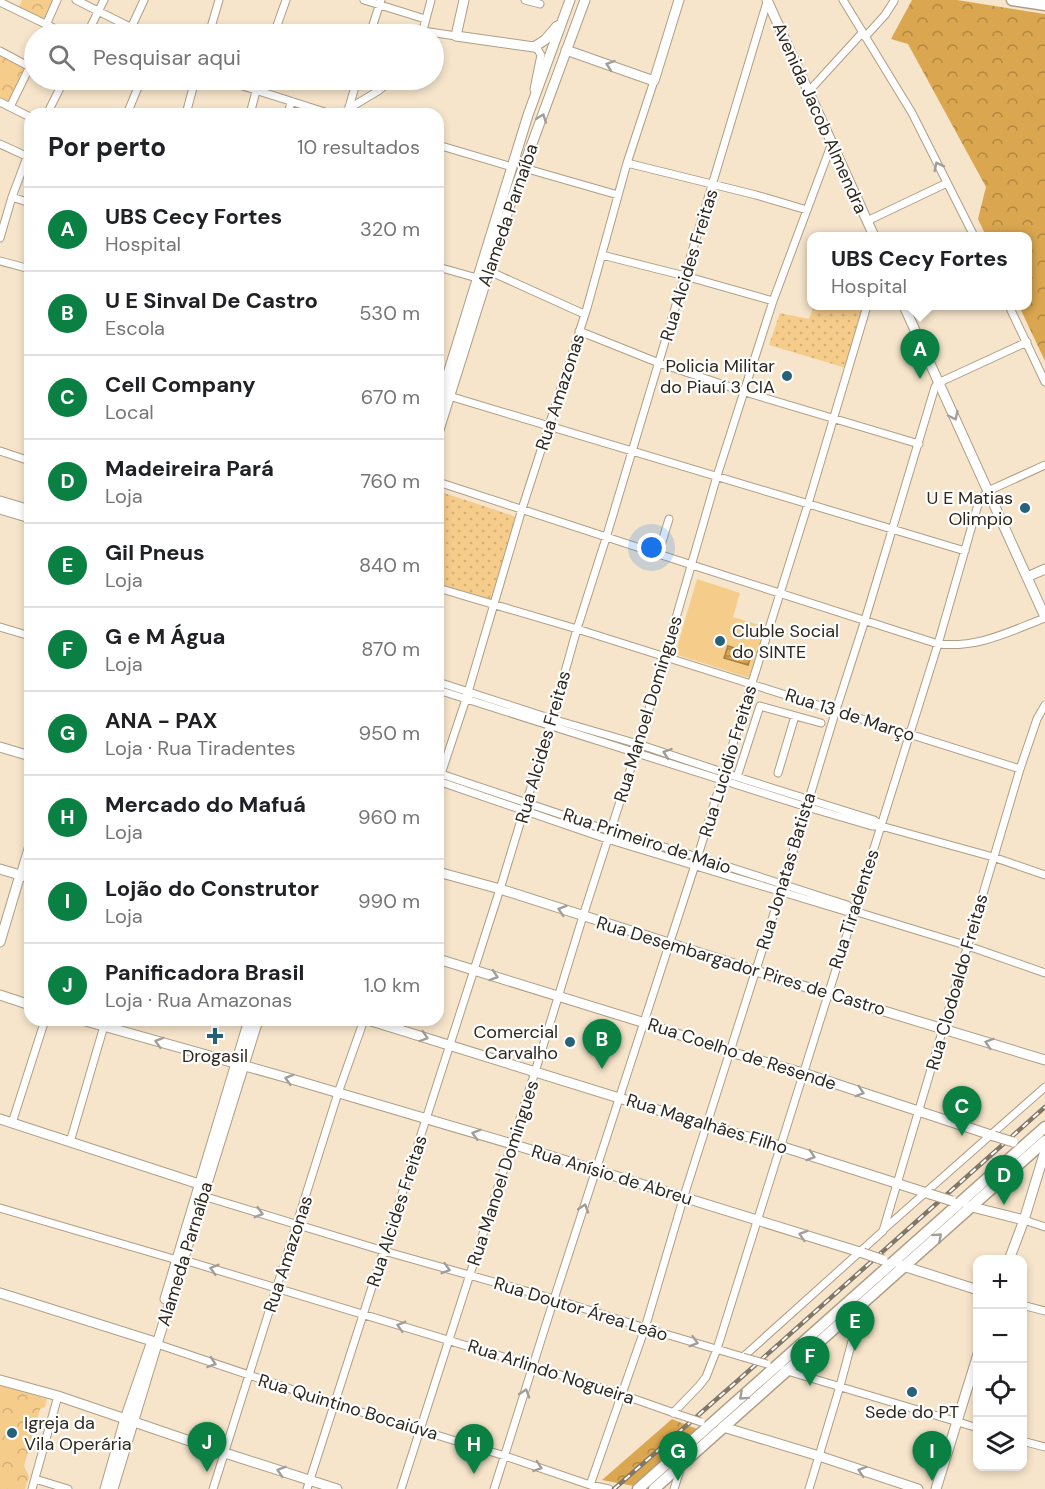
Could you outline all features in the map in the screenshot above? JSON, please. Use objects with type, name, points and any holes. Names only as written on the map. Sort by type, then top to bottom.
[{"type":"main road","points":[[464,0],[456,36],[534,47],[545,40],[564,15]]},
{"type":"main road","points":[[444,390],[528,115],[570,0]]},
{"type":"main road","name":"Alameda Parnaíba","points":[[444,390],[585,0]]},
{"type":"main road","name":"Rua Amazonas","points":[[654,81],[679,0]]},
{"type":"main road","points":[[1012,0],[1045,5]]},
{"type":"main road","name":"Avenida Jacob Almendra","points":[[767,1],[872,232]]},
{"type":"main road","points":[[566,50],[654,81]]},
{"type":"main road","points":[[906,310],[1045,617]]},
{"type":"main road","points":[[0,501],[24,508]]},
{"type":"main road","points":[[0,509],[24,517]]},
{"type":"main road","points":[[1027,577],[1045,569]]},
{"type":"main road","points":[[0,747],[24,754]]},
{"type":"main road","points":[[0,869],[24,876]]},
{"type":"main road","points":[[0,942],[20,874]]},
{"type":"main road","name":"Rua Desembargador Pires de Castro","points":[[444,874],[1045,1060]]},
{"type":"main road","name":"Rua Coelho de Resende","points":[[444,961],[1043,1151]]},
{"type":"main road","points":[[0,996],[24,1003]]},
{"type":"main road","name":"Rua Anísio de Abreu","points":[[114,1026],[684,1196],[973,1288]]},
{"type":"main road","name":"Alameda Parnaíba","points":[[113,1489],[129,1420],[203,1196],[240,1065],[248,1026]]},
{"type":"main road","name":"Alameda Parnaíba","points":[[240,1065],[256,1026]]},
{"type":"main road","name":"Rua Magalhães Filho","points":[[386,1026],[971,1207],[1023,1220]]},
{"type":"main road","points":[[180,1260],[199,1184],[240,1065]]},
{"type":"main road","points":[[0,1119],[199,1184]]},
{"type":"main road","points":[[638,1489],[706,1423],[888,1261],[1045,1127]]},
{"type":"main road","points":[[1011,1255],[1045,1141]]},
{"type":"main road","points":[[654,1489],[971,1207],[1043,1151]]},
{"type":"main road","name":"Rua Quintino Bocaiúva","points":[[0,1293],[154,1342]]},
{"type":"main road","points":[[936,1489],[975,1363]]},
{"type":"main road","points":[[0,1380],[58,1396],[309,1484],[337,1489]]},
{"type":"main road","points":[[105,1489],[129,1420]]},
{"type":"main road","name":"Rua Arlindo Nogueira","points":[[723,1427],[918,1489]]},
{"type":"street","points":[[11,8],[15,0]]},
{"type":"street","points":[[49,24],[57,0]]},
{"type":"street","points":[[76,0],[123,24]]},
{"type":"street","points":[[92,24],[104,0]]},
{"type":"street","points":[[133,24],[144,0]]},
{"type":"street","points":[[212,24],[219,0]]},
{"type":"street","points":[[278,24],[286,0]]},
{"type":"street","points":[[364,0],[380,3],[425,19]]},
{"type":"street","points":[[424,24],[430,0]]},
{"type":"street","points":[[525,0],[540,4]]},
{"type":"street","points":[[843,0],[912,113],[972,232]]},
{"type":"street","name":"Rua Alcides Freitas","points":[[309,1484],[527,803],[577,629],[633,451],[767,1]]},
{"type":"street","points":[[809,91],[885,15],[894,1]]},
{"type":"street","points":[[0,2],[44,24]]},
{"type":"street","points":[[373,24],[380,3]]},
{"type":"street","points":[[444,35],[456,36]]},
{"type":"street","points":[[528,115],[541,56],[534,47]]},
{"type":"street","points":[[0,51],[24,64]]},
{"type":"street","points":[[10,107],[24,79]]},
{"type":"street","name":"Rua Amazonas","points":[[444,764],[495,605],[522,509],[585,314],[627,163],[654,81]]},
{"type":"street","points":[[50,108],[59,90]]},
{"type":"street","points":[[130,108],[137,90]]},
{"type":"street","points":[[188,108],[192,90]]},
{"type":"street","points":[[251,108],[255,90]]},
{"type":"street","points":[[258,90],[311,108]]},
{"type":"street","points":[[348,108],[354,90]]},
{"type":"street","points":[[353,108],[379,90]]},
{"type":"street","points":[[0,102],[24,114]]},
{"type":"street","points":[[290,108],[291,102]]},
{"type":"street","name":"Rua Manoel Domingues","points":[[401,1489],[636,752],[717,476],[773,301],[832,143]]},
{"type":"street","points":[[0,144],[24,152]]},
{"type":"street","points":[[444,147],[512,167]]},
{"type":"street","points":[[821,170],[831,161],[839,159]]},
{"type":"street","points":[[627,163],[807,210]]},
{"type":"street","points":[[0,238],[24,164]]},
{"type":"street","points":[[524,168],[618,195]]},
{"type":"street","points":[[867,221],[947,183]]},
{"type":"street","points":[[12,197],[24,201]]},
{"type":"street","points":[[602,255],[773,301]]},
{"type":"street","points":[[0,261],[24,267]]},
{"type":"street","points":[[444,269],[477,278]]},
{"type":"street","points":[[489,271],[585,314]]},
{"type":"street","name":"Rua Lucidio Freitas","points":[[494,1489],[752,684],[866,310]]},
{"type":"street","points":[[1011,310],[1045,382]]},
{"type":"street","points":[[579,331],[659,363],[745,392],[919,444]]},
{"type":"street","points":[[938,383],[1027,342]]},
{"type":"street","name":"Rua Jonatas Batista","points":[[590,1485],[645,1328],[706,1125],[782,888],[938,383]]},
{"type":"street","points":[[444,393],[965,551]]},
{"type":"street","points":[[0,452],[24,459]]},
{"type":"street","points":[[988,491],[1045,465]]},
{"type":"street","points":[[444,484],[938,644],[972,644],[1045,617]]},
{"type":"street","name":"Rua Tiradentes","points":[[675,1413],[706,1377],[717,1349],[938,644],[978,501],[988,491]]},
{"type":"street","points":[[658,555],[669,519]]},
{"type":"street","name":"Rua 13 de Março","points":[[444,590],[665,656],[1020,769]]},
{"type":"street","points":[[0,627],[24,634]]},
{"type":"street","points":[[444,685],[467,696]]},
{"type":"street","points":[[444,691],[551,722],[636,752],[722,776],[738,777],[874,820],[881,826]]},
{"type":"street","name":"Rua Clodoaldo Freitas","points":[[883,1231],[1020,769],[1037,719],[1045,705]]},
{"type":"street","points":[[738,777],[759,707],[821,723]]},
{"type":"street","points":[[778,773],[795,716]]},
{"type":"street","points":[[551,722],[638,744],[807,807],[993,857],[1045,875]]},
{"type":"street","name":"Rua Primeiro de Maio","points":[[444,780],[527,803],[846,911],[854,910],[1045,973]]},
{"type":"street","name":"Rua Primeiro de Maio","points":[[444,781],[608,839],[666,857],[696,861]]},
{"type":"street","points":[[666,857],[668,849]]},
{"type":"street","points":[[20,874],[24,861]]},
{"type":"street","points":[[12,1123],[43,1026]]},
{"type":"street","points":[[70,1142],[111,1026]]},
{"type":"street","name":"Rua Amazonas","points":[[213,1489],[338,1093],[364,1026]]},
{"type":"street","points":[[743,1357],[1045,1087]]},
{"type":"street","name":"Rua Doutor Área Leão","points":[[203,1196],[469,1276],[554,1299],[973,1427]]},
{"type":"street","name":"Rua Arlindo Nogueira","points":[[0,1208],[277,1287],[723,1427]]},
{"type":"street","name":"Rua Magalhães Filho","points":[[1023,1220],[1045,1227]]},
{"type":"street","points":[[808,1489],[863,1303]]},
{"type":"street","points":[[1027,1306],[1045,1311]]},
{"type":"street","name":"Rua Quintino Bocaiúva","points":[[154,1342],[335,1404],[505,1456],[590,1485],[609,1489]]},
{"type":"street","points":[[32,1489],[58,1396]]},
{"type":"street","points":[[1027,1442],[1045,1447]]},
{"type":"street","points":[[674,1489],[682,1464]]},
{"type":"street","points":[[35,1479],[68,1489]]},
{"type":"green space","points":[[22,0],[54,0],[43,23],[19,7]]},
{"type":"green space","points":[[912,0],[957,0],[1045,14],[1045,361],[1021,310],[1032,310],[1032,232],[984,232],[978,219],[986,187],[908,44],[891,39]]},
{"type":"green space","points":[[0,54],[24,66],[24,78],[8,109],[0,105]]},
{"type":"green space","points":[[812,310],[864,310],[846,368],[769,345],[780,313],[809,319]]},
{"type":"green space","points":[[444,493],[517,517],[493,602],[444,587]]},
{"type":"green space","name":"Cluble Social do SINTE","points":[[697,579],[740,593],[733,617],[766,627],[749,678],[675,654]]},
{"type":"green space","points":[[0,1385],[47,1399],[45,1407],[40,1409],[24,1466],[29,1477],[25,1489],[0,1489]]},
{"type":"green space","points":[[672,1419],[697,1429],[634,1486],[602,1480]]},
{"type":"shaded area","points":[[728,646],[752,653],[748,665],[724,658]]},
{"type":"railway","points":[[614,1489],[1045,1107]]},
{"type":"place","name":"Policia Militar do Piauí 3 CIA","points":[[787,376]]},
{"type":"place","name":"UBS Cecy Fortes","points":[[920,379]]},
{"type":"place","name":"U E Matias Olimpio","points":[[1025,508]]},
{"type":"place","name":"Cluble Social do SINTE","points":[[720,641]]},
{"type":"place","name":"Drogasil","points":[[215,1036]]},
{"type":"place","name":"Comercial Carvalho","points":[[570,1042]]},
{"type":"place","name":"U E Sinval De Castro","points":[[602,1069]]},
{"type":"place","name":"Cell Company","points":[[962,1136]]},
{"type":"place","name":"Madeireira Pará","points":[[1004,1205]]},
{"type":"place","name":"Gil Pneus","points":[[855,1351]]},
{"type":"place","name":"G e M Água","points":[[810,1386]]},
{"type":"place","name":"Sede do PT","points":[[912,1392]]},
{"type":"place","name":"Igreja da Vila Operária","points":[[12,1433]]},
{"type":"place","name":"Panificadora Brasil","points":[[207,1472]]},
{"type":"place","name":"Mercado do Mafuá","points":[[474,1474]]},
{"type":"place","name":"ANA - PAX","points":[[678,1481]]},
{"type":"place","name":"Lojão do Construtor","points":[[932,1481]]}]
